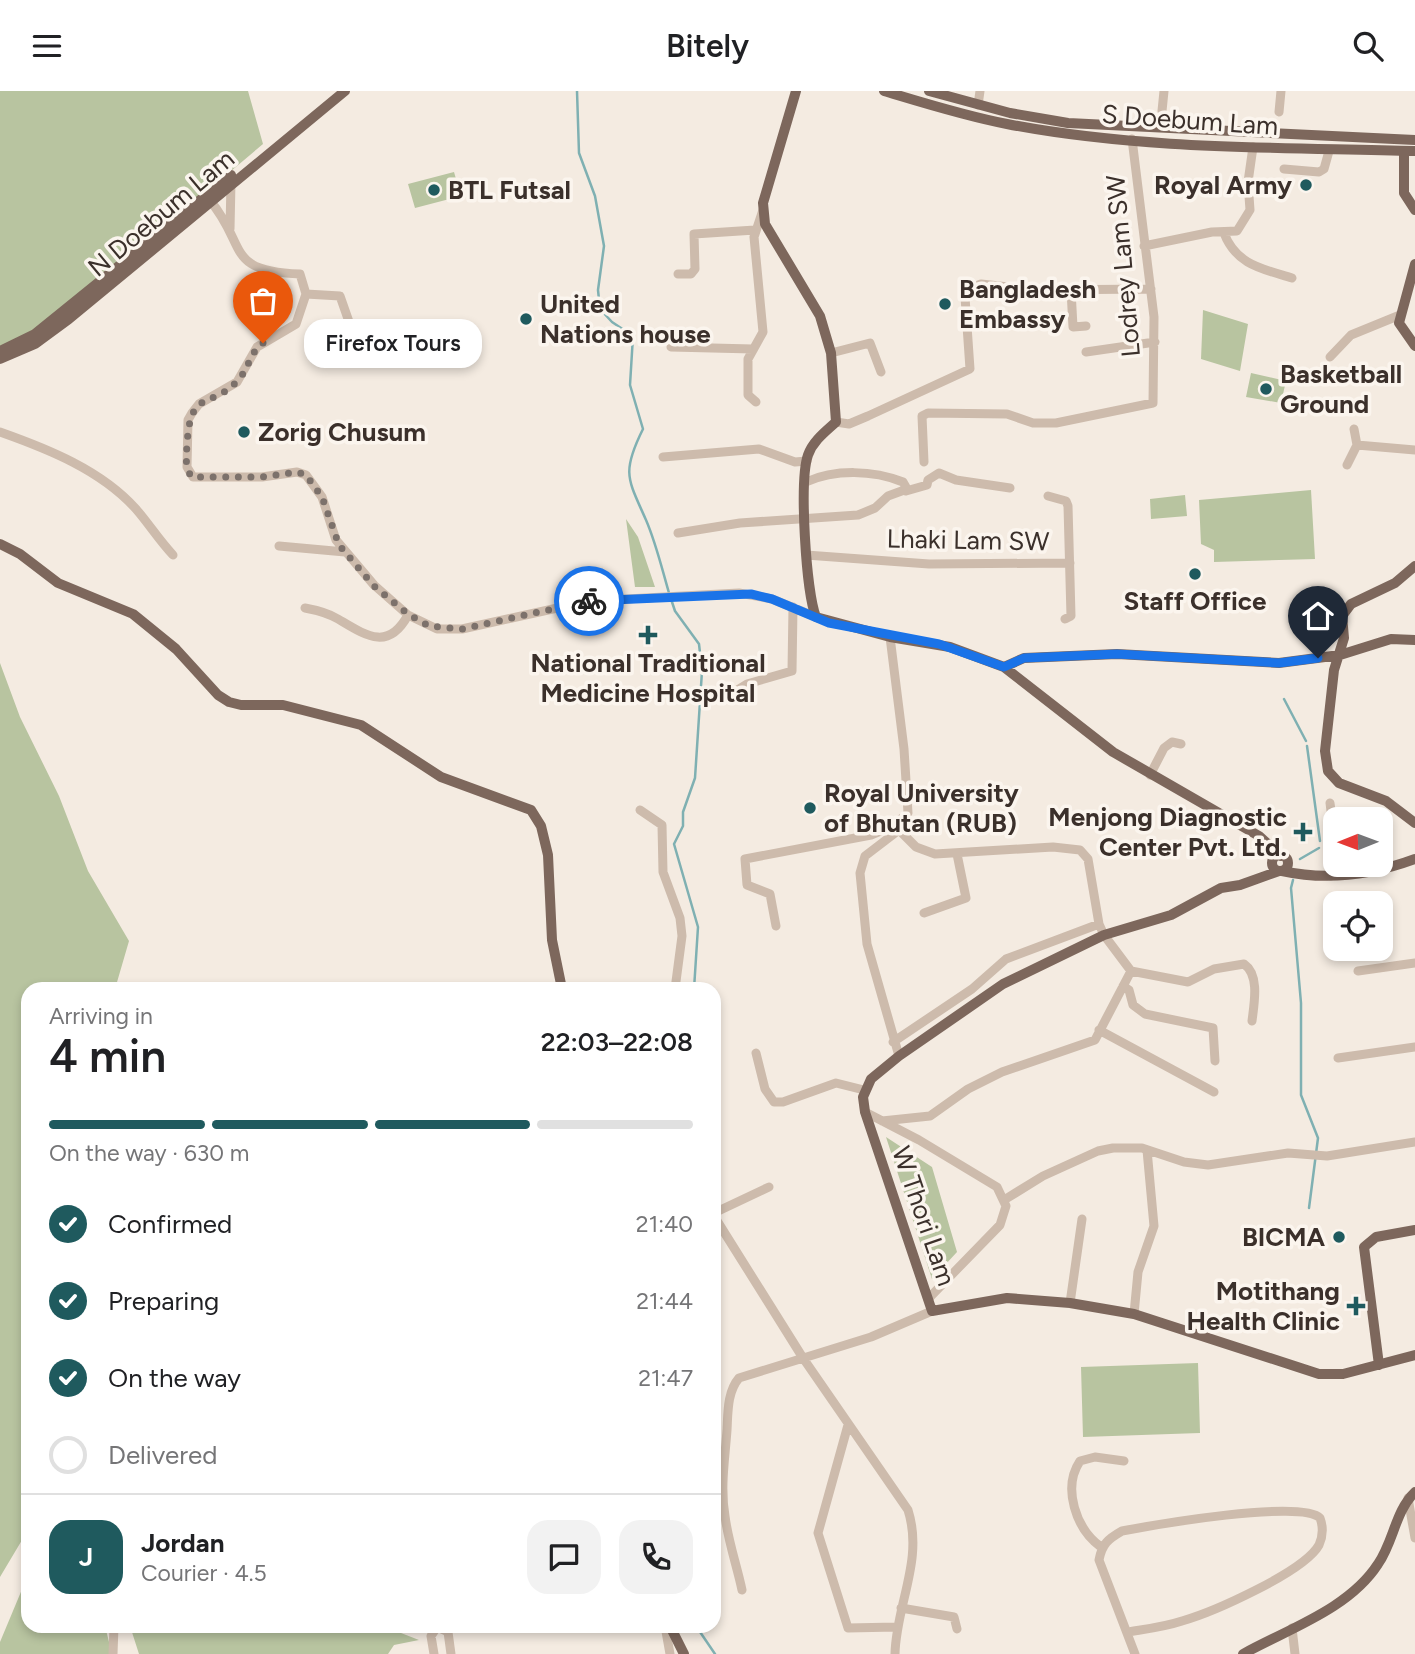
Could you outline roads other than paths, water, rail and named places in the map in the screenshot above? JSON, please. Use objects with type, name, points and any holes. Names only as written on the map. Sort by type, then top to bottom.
[{"type":"main road","name":"N Doebum Lam","points":[[0,359],[35,344],[69,319],[335,91]]},
{"type":"main road","name":"N Doebum Lam","points":[[230,180],[345,91]]},
{"type":"main road","points":[[788,91],[788,116]]},
{"type":"main road","points":[[796,91],[763,210],[765,224],[820,316],[831,353],[836,422],[815,442],[807,461],[806,555],[812,607],[817,617],[890,637],[950,647],[1004,667],[1041,694],[1073,723],[1150,775],[1259,836],[1279,864],[1323,875]]},
{"type":"main road","name":"S Doebum Lam","points":[[884,91],[1006,124],[1132,139],[1329,151],[1410,151]]},
{"type":"main road","name":"S Doebum Lam","points":[[929,91],[978,105],[1081,124],[1415,140]]},
{"type":"main road","points":[[1410,151],[1404,193],[1415,210]]},
{"type":"main road","name":"N Doebum Lam","points":[[0,351],[35,334],[209,200]]},
{"type":"main road","points":[[1415,264],[1400,315],[1404,333],[1415,346]]},
{"type":"main road","points":[[0,544],[58,583],[133,614],[176,649],[223,699],[240,705],[283,705],[361,725],[442,777],[531,810],[541,826],[548,855],[552,940],[561,982]]},
{"type":"main road","points":[[1415,566],[1395,583],[1363,596],[1342,616],[1340,655],[1334,670],[1325,751],[1328,771],[1339,783],[1382,798],[1415,823]]},
{"type":"main road","points":[[1004,667],[1024,658],[1117,654],[1279,663],[1340,655],[1391,639],[1415,640]]},
{"type":"main road","points":[[1393,868],[1415,859]]},
{"type":"main road","points":[[864,1090],[898,1056],[1003,984],[1104,936],[1171,915],[1221,888],[1256,880],[1279,864]]},
{"type":"main road","name":"W Thori Lam","points":[[864,1090],[864,1112],[932,1311],[999,1298],[1070,1303],[1134,1314],[1319,1374],[1343,1374],[1415,1355]]},
{"type":"main road","points":[[1379,1365],[1364,1247],[1376,1237],[1415,1230]]},
{"type":"main road","points":[[1243,1654],[1340,1601],[1369,1576],[1389,1546],[1412,1495]]},
{"type":"main road","points":[[672,1633],[684,1654]]},
{"type":"street","points":[[978,105],[980,91]]},
{"type":"street","points":[[1162,111],[1164,91]]},
{"type":"street","points":[[1279,112],[1281,91]]},
{"type":"street","name":"Lodrey Lam SW","points":[[924,462],[922,416],[928,413],[1007,414],[1033,423],[1056,423],[1153,403],[1155,342],[1151,289],[1132,139]]},
{"type":"street","points":[[1144,246],[1212,232],[1237,231],[1250,210],[1248,183],[1253,147]]},
{"type":"street","points":[[1284,169],[1319,172],[1324,169],[1329,151]]},
{"type":"street","points":[[230,180],[230,229]]},
{"type":"street","points":[[209,200],[230,229],[246,261],[258,270],[300,274],[306,294],[296,324],[257,347],[237,382],[200,404],[192,413],[188,420],[187,471],[199,479],[301,473],[311,480],[322,497],[336,540],[345,552],[374,586],[408,614],[429,626],[453,630],[589,601],[706,595],[751,594],[817,617]]},
{"type":"street","points":[[756,402],[748,395],[746,386],[748,359],[763,332],[755,230],[763,210]]},
{"type":"street","points":[[678,274],[691,274],[695,269],[694,234],[755,230]]},
{"type":"street","points":[[1224,233],[1230,250],[1257,267],[1292,278]]},
{"type":"street","points":[[836,422],[849,424],[970,369],[964,314],[968,289],[981,284],[1071,290],[1151,289]]},
{"type":"street","points":[[1071,290],[1073,327],[1086,326]]},
{"type":"street","points":[[306,294],[340,296],[354,336],[370,343],[404,343]]},
{"type":"street","points":[[1330,357],[1351,335],[1400,315]]},
{"type":"street","points":[[1086,352],[1155,342]]},
{"type":"street","points":[[831,353],[870,343],[881,372]]},
{"type":"street","points":[[671,347],[753,349]]},
{"type":"street","points":[[1347,465],[1357,445],[1354,429]]},
{"type":"street","points":[[0,432],[41,446],[75,463],[117,491],[173,555]]},
{"type":"street","points":[[1357,445],[1415,450]]},
{"type":"street","points":[[663,457],[759,449],[795,462],[807,461]]},
{"type":"street","points":[[678,533],[726,524],[858,515],[875,508],[888,496],[927,485],[928,479],[939,473],[956,480],[1010,488]]},
{"type":"street","points":[[806,482],[833,474],[876,474],[903,482],[906,491]]},
{"type":"street","points":[[1048,496],[1066,501],[1068,506],[1070,563]]},
{"type":"street","points":[[279,546],[345,552]]},
{"type":"street","name":"Lhaki Lam SW","points":[[806,555],[929,564],[1070,563],[1071,616],[1065,619]]},
{"type":"street","points":[[726,697],[747,684],[792,671],[793,607]]},
{"type":"street","points":[[305,608],[336,618],[368,637],[386,637],[401,628],[408,614]]},
{"type":"street","points":[[890,637],[904,749],[908,813],[899,830],[865,856],[860,873],[867,944],[898,1056]]},
{"type":"street","points":[[1150,775],[1167,744],[1181,744]]},
{"type":"street","points":[[1330,803],[1331,807]]},
{"type":"street","points":[[640,810],[662,825],[663,872],[680,918],[682,936],[676,982]]},
{"type":"street","points":[[776,926],[770,894],[747,885],[745,859],[871,835],[890,827],[908,813]]},
{"type":"street","points":[[899,830],[923,851],[957,854],[1053,847],[1080,850],[1088,859],[1099,924],[1104,936],[1131,971],[1188,982],[1214,969],[1244,964],[1249,968],[1253,980],[1252,1021]]},
{"type":"street","points":[[924,913],[966,898],[957,854]]},
{"type":"street","points":[[893,1042],[972,989],[1006,959],[1099,924]]},
{"type":"street","points":[[1358,971],[1415,963]]},
{"type":"street","points":[[882,1121],[930,1116],[968,1089],[1002,1072],[1095,1040],[1131,971]]},
{"type":"street","points":[[1123,986],[1129,990],[1133,1005],[1145,1014],[1213,1028],[1215,1061]]},
{"type":"street","points":[[1099,1030],[1214,1092]]},
{"type":"street","points":[[1338,1058],[1415,1047]]},
{"type":"street","points":[[757,1053],[765,1089],[774,1102],[783,1102],[836,1083],[864,1090]]},
{"type":"street","points":[[864,1112],[997,1187],[1004,1200],[1004,1217],[1000,1225],[928,1299]]},
{"type":"street","points":[[1004,1200],[1043,1176],[1098,1151],[1147,1150],[1197,1165],[1288,1153],[1327,1156],[1415,1142]]},
{"type":"street","points":[[1134,1314],[1138,1272],[1154,1226],[1147,1150]]},
{"type":"street","points":[[721,1211],[769,1187]]},
{"type":"street","points":[[1070,1303],[1082,1219]]},
{"type":"street","points":[[721,1225],[803,1358],[908,1510],[914,1540],[912,1569],[896,1627],[895,1654]]},
{"type":"street","points":[[742,1590],[724,1516],[723,1496],[723,1459],[732,1389],[739,1378],[878,1335],[932,1311]]},
{"type":"street","points":[[848,1425],[818,1533],[848,1628],[896,1627]]},
{"type":"street","points":[[1101,1547],[1084,1532],[1078,1516],[1071,1484],[1073,1471],[1080,1461],[1095,1457],[1124,1461]]},
{"type":"street","points":[[1412,1495],[1415,1538]]},
{"type":"street","points":[[1128,1632],[1199,1616],[1279,1578],[1297,1567],[1319,1544],[1322,1532],[1320,1518],[1307,1511],[1222,1515],[1122,1531],[1108,1539],[1101,1547],[1099,1560],[1135,1654]]},
{"type":"street","points":[[901,1608],[954,1617],[957,1629]]},
{"type":"street","points":[[1292,1628],[1295,1654]]},
{"type":"street","points":[[113,1654],[114,1633]]},
{"type":"street","points":[[433,1633],[433,1654]]},
{"type":"street","points":[[448,1633],[451,1654]]},
{"type":"street","points":[[668,1633],[670,1654]]},
{"type":"waterway","points":[[577,91],[579,153],[595,196],[604,246],[598,290],[600,309],[612,322],[633,336],[630,385],[643,429],[632,456],[631,485],[653,538],[669,593]]},
{"type":"waterway","points":[[671,599],[675,611],[699,644],[702,671],[695,778],[683,812],[683,826],[674,844],[698,927],[694,982]]},
{"type":"waterway","points":[[1284,699],[1306,741]]},
{"type":"waterway","points":[[1307,746],[1320,841]]},
{"type":"waterway","points":[[1300,859],[1319,848]]},
{"type":"waterway","points":[[1293,880],[1291,888],[1301,1003],[1301,1095],[1318,1138],[1309,1208]]},
{"type":"waterway","points":[[701,1633],[715,1654]]},
{"type":"place","name":"Royal Army","points":[[1306,185]]},
{"type":"place","name":"BTL Futsal","points":[[434,190]]},
{"type":"place","name":"Bangladesh Embassy","points":[[945,304]]},
{"type":"place","name":"United Nations house","points":[[526,319]]},
{"type":"place","name":"Firefox Tours","points":[[263,343]]},
{"type":"place","name":"Basketball Ground","points":[[1266,389]]},
{"type":"place","name":"Zorig Chusum","points":[[244,432]]},
{"type":"place","name":"Staff Office","points":[[1195,574]]},
{"type":"place","name":"National Traditional Medicine Hospital","points":[[648,635]]},
{"type":"place","name":"Royal University of Bhutan (RUB)","points":[[810,808]]},
{"type":"place","name":"Menjong Diagnostic Center Pvt. Ltd.","points":[[1303,832]]},
{"type":"place","name":"BICMA","points":[[1339,1237]]},
{"type":"place","name":"Motithang Health Clinic","points":[[1356,1306]]}]
